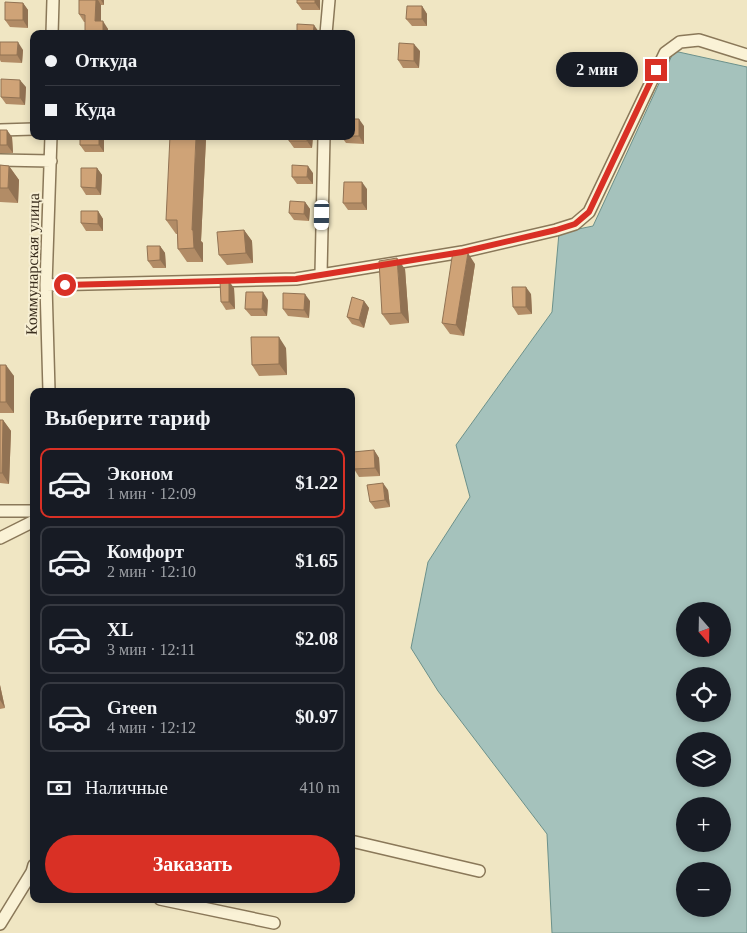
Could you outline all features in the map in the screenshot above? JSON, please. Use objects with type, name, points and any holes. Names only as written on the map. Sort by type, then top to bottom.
[{"type":"street","points":[[52,0],[52,30]]},
{"type":"street","points":[[326,30],[329,0]]},
{"type":"street","points":[[46,285],[296,279],[462,252],[575,224],[589,212],[665,53],[680,42],[699,40],[747,55]]},
{"type":"street","points":[[0,130],[30,129]]},
{"type":"street","name":"Коммунарская улица","points":[[49,388],[46,285],[51,140]]},
{"type":"street","points":[[321,274],[324,140]]},
{"type":"street","points":[[0,160],[51,161]]},
{"type":"street","points":[[0,511],[30,511]]},
{"type":"street","points":[[0,538],[30,523]]},
{"type":"street","points":[[355,842],[479,872]]},
{"type":"street","points":[[0,924],[30,875]]},
{"type":"street","points":[[180,903],[274,922]]},
{"type":"water","points":[[674,51],[747,67],[747,933],[552,933],[547,834],[438,691],[411,648],[428,562],[470,497],[456,445],[552,312],[559,233],[593,226]]},
{"type":"building","points":[[79,0],[96,0],[95,21],[103,21],[103,30],[85,30],[85,15],[79,14]]},
{"type":"building","points":[[297,0],[315,0],[315,3],[297,3]]},
{"type":"building","points":[[5,2],[23,3],[23,20],[5,20]]},
{"type":"building","points":[[407,6],[422,6],[422,19],[406,19]]},
{"type":"building","points":[[297,24],[314,25],[313,30],[297,30]]},
{"type":"building","points":[[0,42],[18,42],[17,55],[0,55]]},
{"type":"building","points":[[399,43],[414,44],[414,61],[398,60]]},
{"type":"building","points":[[1,79],[20,80],[20,98],[1,97]]},
{"type":"building","points":[[355,119],[359,119],[359,136],[355,136]]},
{"type":"building","points":[[0,130],[7,130],[7,145],[0,145]]},
{"type":"building","points":[[80,140],[99,140],[99,145],[80,145]]},
{"type":"building","points":[[170,140],[196,140],[192,230],[194,248],[178,249],[177,220],[166,220]]},
{"type":"building","points":[[289,140],[307,140],[307,141]]},
{"type":"building","points":[[0,165],[9,166],[8,188],[0,188]]},
{"type":"building","points":[[292,165],[308,166],[307,177],[292,177]]},
{"type":"building","points":[[81,168],[97,168],[96,188],[81,187]]},
{"type":"building","points":[[344,182],[362,182],[362,203],[343,203]]},
{"type":"building","points":[[290,201],[305,202],[304,214],[289,213]]},
{"type":"building","points":[[81,211],[98,211],[98,224],[81,223]]},
{"type":"building","points":[[244,230],[246,253],[219,255],[217,232]]},
{"type":"building","points":[[147,246],[160,246],[160,260],[148,261]]},
{"type":"building","points":[[453,251],[468,253],[456,325],[442,323]]},
{"type":"building","points":[[397,258],[401,313],[382,314],[379,261]]},
{"type":"building","points":[[220,281],[229,281],[229,302],[221,302]]},
{"type":"building","points":[[512,287],[526,287],[526,307],[513,307]]},
{"type":"building","points":[[246,292],[263,292],[262,309],[245,309]]},
{"type":"building","points":[[283,293],[305,294],[304,310],[283,309]]},
{"type":"building","points":[[352,297],[364,301],[359,320],[347,317]]},
{"type":"building","points":[[251,337],[279,337],[279,364],[252,365]]},
{"type":"building","points":[[0,365],[6,365],[6,402],[0,402]]},
{"type":"building","points":[[0,420],[3,420],[2,473],[0,473]]},
{"type":"building","points":[[374,450],[375,468],[355,469],[355,452]]},
{"type":"building","points":[[383,483],[385,500],[370,502],[367,485]]},
{"type":"route","points":[[65,285],[296,279],[462,252],[575,224],[589,212],[656,70]]}]
